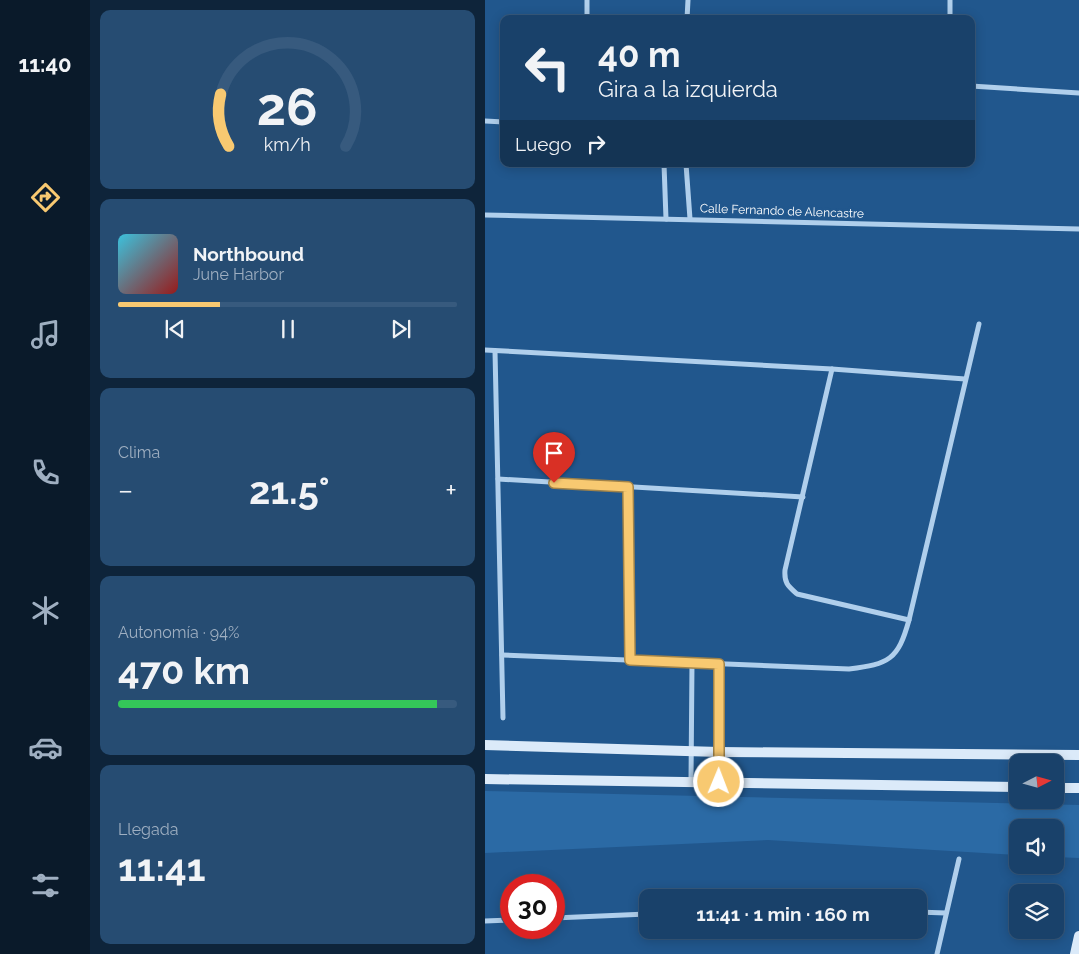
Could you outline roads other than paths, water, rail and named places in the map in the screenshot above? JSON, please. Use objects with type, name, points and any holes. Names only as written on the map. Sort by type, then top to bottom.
[{"type":"street","points":[[587,0],[587,15]]},
{"type":"street","points":[[687,15],[688,0]]},
{"type":"street","points":[[950,0],[950,15]]},
{"type":"street","points":[[975,86],[1079,93]]},
{"type":"street","points":[[485,121],[500,122]]},
{"type":"street","points":[[664,167],[666,219]]},
{"type":"street","points":[[686,167],[690,219]]},
{"type":"street","name":"Calle Fernando de Alencastre","points":[[485,215],[1079,229]]},
{"type":"street","points":[[502,656],[849,669],[870,667],[888,660],[897,653],[902,644],[909,620],[979,324]]},
{"type":"street","points":[[485,350],[965,379]]},
{"type":"street","points":[[495,351],[503,718]]},
{"type":"street","points":[[832,370],[785,570],[785,580],[788,586],[797,594],[909,620]]},
{"type":"street","points":[[498,479],[803,498]]},
{"type":"street","points":[[628,487],[630,660]]},
{"type":"street","points":[[691,781],[692,662]]},
{"type":"street","points":[[719,664],[719,782]]},
{"type":"street","points":[[485,745],[719,752],[1079,755]]},
{"type":"street","points":[[485,779],[1009,787]]},
{"type":"street","points":[[1064,788],[1079,788]]},
{"type":"street","points":[[937,954],[959,859]]},
{"type":"street","points":[[927,912],[946,913]]},
{"type":"street","points":[[565,918],[639,914]]},
{"type":"street","points":[[485,921],[500,920]]},
{"type":"street","points":[[1075,954],[1079,936]]}]
